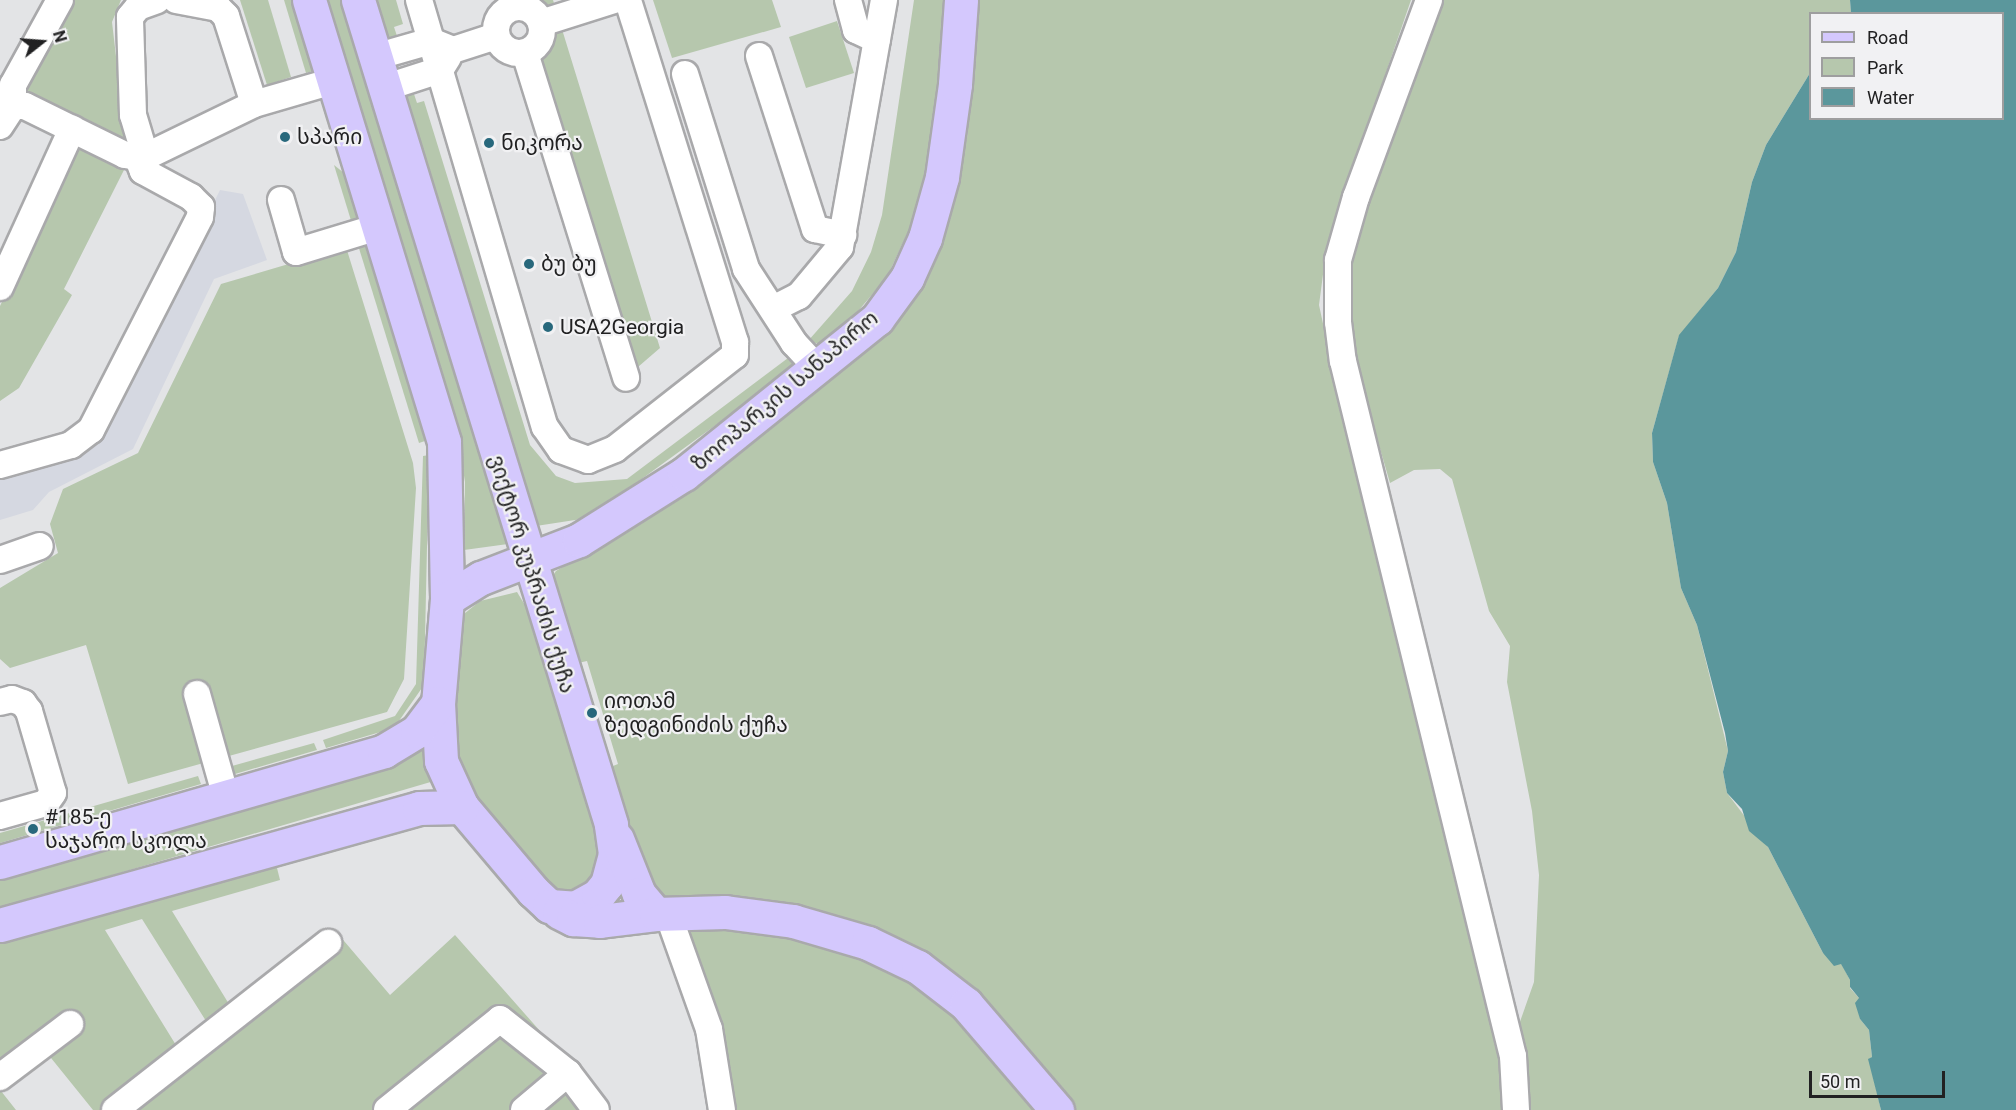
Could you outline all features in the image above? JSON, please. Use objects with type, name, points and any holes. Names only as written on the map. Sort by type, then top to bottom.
[{"type":"main road","points":[[309,0],[444,442],[447,600],[438,703],[441,761],[462,807],[549,906],[583,921],[662,914],[725,912],[793,921],[896,955],[941,982],[966,1004],[1056,1110]]},
{"type":"main road","name":"ვიქტორ კუპრაძის ქუჩა","points":[[358,0],[611,824],[615,854],[607,884],[598,895],[575,908],[549,906]]},
{"type":"main road","name":"ზოოპარკის სანაპირო","points":[[447,600],[481,578],[529,562],[603,527],[684,474],[818,369],[877,318],[907,278],[926,238],[942,177],[961,0]]},
{"type":"main road","points":[[0,862],[226,797],[402,743],[422,726],[438,703]]},
{"type":"main road","points":[[0,925],[419,808],[462,807]]},
{"type":"main road","points":[[611,824],[639,894],[662,914]]},
{"type":"street","points":[[7,116],[13,85],[60,0]]},
{"type":"street","points":[[0,465],[71,445],[91,430],[200,217],[201,207],[191,197],[143,171],[133,115],[130,16],[138,7],[159,0],[218,8],[226,16],[254,104]]},
{"type":"street","points":[[419,0],[441,54],[545,427],[561,450],[588,460],[615,449],[735,356],[735,342],[628,0]]},
{"type":"street","points":[[541,23],[614,0]]},
{"type":"street","points":[[848,0],[856,30],[877,40]]},
{"type":"street","points":[[773,309],[799,296],[821,273],[840,247],[884,0]]},
{"type":"street","points":[[1429,0],[1356,197],[1338,260],[1338,322],[1343,361],[1513,1056],[1516,1110]]},
{"type":"street","points":[[511,4],[533,11],[541,23],[537,44],[525,52],[504,48],[496,36],[497,22],[511,4]]},
{"type":"street","points":[[384,88],[441,54],[496,36]]},
{"type":"street","points":[[525,52],[626,378]]},
{"type":"street","points":[[375,57],[441,54]]},
{"type":"street","points":[[759,56],[815,229],[843,235]]},
{"type":"street","points":[[685,74],[746,269],[794,343],[818,369]]},
{"type":"street","points":[[7,116],[25,106],[125,155],[141,156],[254,104],[333,81]]},
{"type":"street","points":[[0,287],[72,129]]},
{"type":"street","points":[[281,200],[296,252],[378,227]]},
{"type":"street","points":[[0,560],[40,546]]},
{"type":"street","points":[[197,694],[226,797]]},
{"type":"street","points":[[0,702],[12,699],[23,703],[29,711],[53,794],[46,803],[0,816]]},
{"type":"street","points":[[662,914],[709,1029],[722,1110]]},
{"type":"street","points":[[115,1110],[328,943]]},
{"type":"street","points":[[387,1110],[500,1019],[568,1073],[596,1110]]},
{"type":"street","points":[[0,1077],[70,1024]]},
{"type":"street","points":[[524,1110],[568,1073]]},
{"type":"shaded area","points":[[220,190],[243,194],[267,260],[214,279],[133,449],[49,492],[33,510],[0,520],[0,471],[101,430]]},
{"type":"green space","points":[[70,0],[121,0],[112,22],[126,142],[29,100],[21,84]]},
{"type":"green space","points":[[240,0],[268,0],[291,77],[267,85]]},
{"type":"green space","points":[[284,0],[291,0],[313,71],[306,73]]},
{"type":"green space","points":[[324,0],[342,0],[508,544],[464,550],[465,482],[459,445]]},
{"type":"green space","points":[[373,0],[396,0],[403,24],[394,27],[399,42],[385,36]]},
{"type":"green space","points":[[522,0],[553,0],[660,348],[631,373],[534,58],[545,46],[549,28],[544,10],[537,3]]},
{"type":"green space","points":[[653,0],[772,0],[781,27],[672,58]]},
{"type":"green space","points":[[914,0],[944,0],[935,135],[922,202],[887,277],[836,337],[823,345],[808,341],[852,291],[871,252],[882,215]]},
{"type":"green space","points":[[977,0],[1411,0],[1327,244],[1319,305],[1342,412],[1501,1040],[1505,1110],[1066,1110],[926,959],[666,900],[641,878],[608,768],[618,764],[587,661],[578,663],[550,580],[556,571],[622,531],[810,398],[899,315],[953,196],[967,138]]},
{"type":"green space","points":[[1440,0],[1850,0],[1851,12],[1809,12],[1809,75],[1766,145],[1752,182],[1736,252],[1718,288],[1679,336],[1652,433],[1653,462],[1667,503],[1681,588],[1697,625],[1728,751],[1723,772],[1727,793],[1768,847],[1823,953],[1841,963],[1850,980],[1850,988],[1859,998],[1860,1019],[1869,1030],[1872,1057],[1869,1059],[1881,1110],[1525,1110],[1516,1033],[1534,982],[1539,875],[1532,811],[1507,682],[1510,646],[1489,611],[1452,479],[1440,469],[1414,470],[1390,483],[1349,342],[1350,256],[1365,201]]},
{"type":"green space","points":[[837,21],[854,73],[806,88],[789,37]]},
{"type":"green space","points":[[412,88],[417,103],[424,101],[530,445],[556,476],[575,483],[627,479],[788,358],[793,362],[790,371],[588,518],[536,526],[405,99]]},
{"type":"green space","points":[[74,146],[124,170],[64,289],[72,295],[19,388],[0,401],[0,306]]},
{"type":"green space","points":[[334,165],[344,173],[360,225],[353,227]]},
{"type":"green space","points":[[364,242],[425,441],[419,443],[358,245]]},
{"type":"green space","points":[[346,247],[413,463],[416,488],[404,679],[387,712],[128,784],[86,645],[10,668],[0,659],[0,588],[58,553],[50,524],[63,489],[138,453],[221,284]]},
{"type":"green space","points":[[429,455],[424,685],[394,728],[326,748],[323,740],[395,716],[416,684],[423,456]]},
{"type":"green space","points":[[517,592],[531,615],[597,838],[601,875],[577,897],[557,895],[468,786],[452,747],[464,614],[480,601]]},
{"type":"green space","points":[[314,743],[317,750],[235,774],[232,766]]},
{"type":"green space","points":[[423,743],[434,781],[0,908],[0,870]]},
{"type":"green space","points":[[198,776],[201,784],[0,843],[0,833]]},
{"type":"green space","points":[[276,864],[280,880],[172,911],[232,1009],[333,928],[390,995],[455,935],[610,1110],[93,1110],[47,1053],[1,1091],[16,1110],[0,1110],[0,944]],"holes":[[[142,919],[211,1029],[179,1050],[105,930]]]},
{"type":"green space","points":[[703,923],[831,939],[933,992],[1045,1110],[729,1110],[675,925]]},
{"type":"water","points":[[1850,0],[2016,0],[2016,1110],[1881,1110],[1868,1059],[1872,1057],[1869,1030],[1860,1019],[1855,1003],[1859,998],[1850,987],[1850,980],[1841,964],[1834,966],[1823,953],[1768,847],[1749,831],[1742,809],[1727,793],[1723,772],[1728,751],[1725,733],[1697,625],[1681,588],[1667,503],[1653,462],[1652,433],[1679,335],[1718,288],[1736,252],[1752,182],[1766,145],[1809,75],[1809,120],[2004,120],[2004,12],[1851,12]]},
{"type":"place","name":"სპარი","points":[[285,137]]},
{"type":"place","name":"ნიკორა","points":[[489,143]]},
{"type":"place","name":"ბუ ბუ","points":[[529,264]]},
{"type":"place","name":"USA2Georgia","points":[[548,327]]},
{"type":"place","name":"იოთამ ზედგინიძის ქუჩა","points":[[592,713]]},
{"type":"place","name":"#185-ე საჯარო სკოლა","points":[[33,829]]}]
